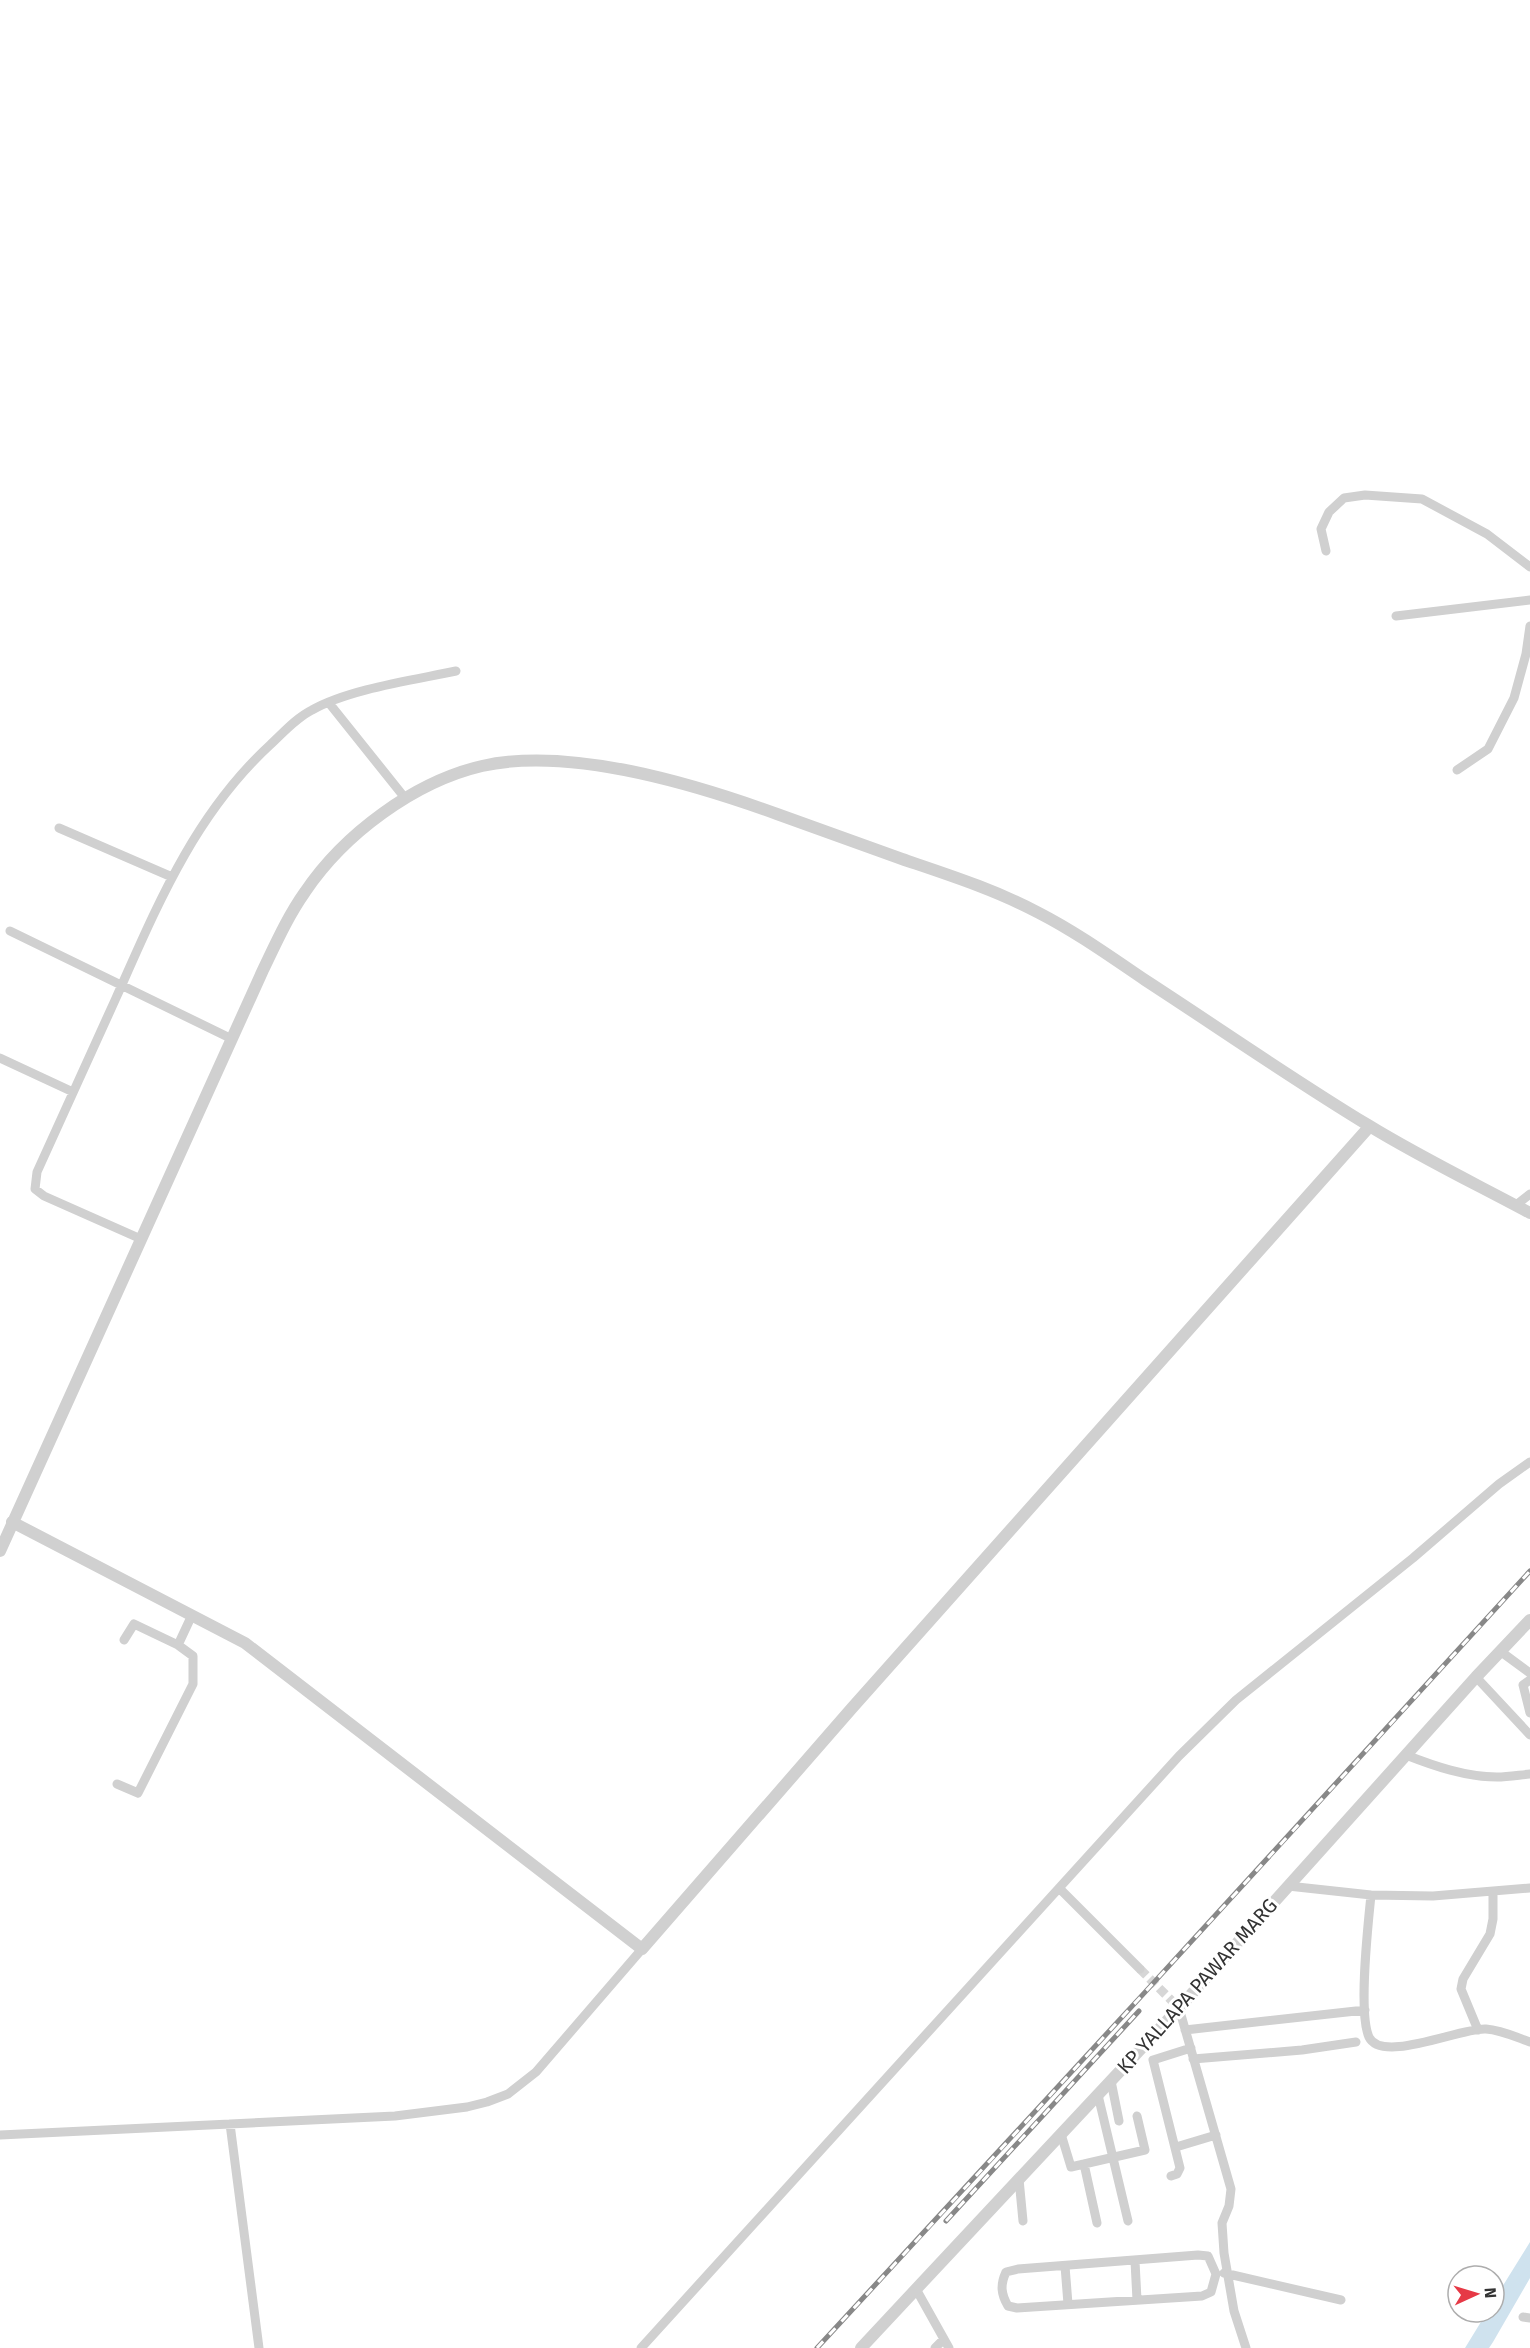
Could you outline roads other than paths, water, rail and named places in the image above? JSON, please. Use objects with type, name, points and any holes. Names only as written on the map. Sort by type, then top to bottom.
[{"type":"street","points":[[1326,551],[1321,529],[1329,512],[1344,498],[1365,495],[1422,499],[1486,534],[1530,567]]},
{"type":"street","points":[[1396,616],[1530,600]]},
{"type":"street","points":[[1457,770],[1488,749],[1514,698],[1526,654],[1530,626]]},
{"type":"street","points":[[141,1239],[44,1197],[35,1189],[37,1172],[172,877],[201,825],[259,755],[292,724],[312,710],[346,696],[456,670]]},
{"type":"street","points":[[329,703],[405,798]]},
{"type":"street","points":[[0,1551],[232,1039],[288,919],[306,889],[337,854],[375,820],[405,798],[445,779],[479,767],[523,760],[601,766],[682,783],[735,799],[948,874],[1043,915],[1370,1126],[1530,1213]]},
{"type":"street","points":[[59,828],[172,877]]},
{"type":"street","points":[[10,931],[232,1039]]},
{"type":"street","points":[[0,1058],[73,1092]]},
{"type":"street","points":[[0,2135],[395,2116],[467,2107],[508,2094],[537,2072],[868,1690],[1370,1126]]},
{"type":"street","points":[[1516,1205],[1530,1194]]},
{"type":"street","points":[[641,2348],[1179,1756],[1236,1700],[1413,1558],[1499,1484],[1530,1462]]},
{"type":"street","points":[[12,1522],[244,1643],[642,1949]]},
{"type":"street","points":[[178,1645],[192,1615]]},
{"type":"street","name":"KP YALLAPA PAWAR MARG","points":[[861,2348],[1179,2008],[1476,1677],[1530,1620]]},
{"type":"street","points":[[117,1784],[138,1793],[193,1684],[193,1656],[178,1645],[134,1624],[124,1640]]},
{"type":"street","points":[[1500,1651],[1530,1673]]},
{"type":"street","points":[[1476,1677],[1530,1735]]},
{"type":"street","points":[[1530,1680],[1523,1686],[1530,1713]]},
{"type":"street","points":[[1406,1755],[1434,1766],[1464,1772],[1497,1777],[1530,1774]]},
{"type":"street","points":[[1288,1886],[1371,1896],[1433,1896],[1530,1888]]},
{"type":"street","points":[[1059,1888],[1140,1969]]},
{"type":"street","points":[[1478,2030],[1461,1989],[1463,1979],[1490,1934],[1493,1920],[1493,1892]]},
{"type":"street","points":[[1371,1896],[1366,1950],[1365,2010],[1370,2038],[1380,2047],[1400,2046],[1485,2029],[1530,2042]]},
{"type":"street","points":[[1179,2008],[1231,2189],[1229,2206],[1222,2223],[1227,2273],[1234,2311],[1246,2348]]},
{"type":"street","points":[[1185,2030],[1365,2010]]},
{"type":"street","points":[[1193,2059],[1302,2050],[1356,2042]]},
{"type":"street","points":[[1171,2176],[1180,2172],[1176,2147],[1153,2060],[1191,2048]]},
{"type":"street","points":[[1110,2081],[1119,2121]]},
{"type":"street","points":[[1098,2095],[1128,2221]]},
{"type":"street","points":[[1061,2134],[1071,2167],[1145,2150],[1137,2116]]},
{"type":"street","points":[[230,2124],[259,2348]]},
{"type":"street","points":[[1176,2147],[1216,2135]]},
{"type":"street","points":[[1084,2164],[1097,2223]]},
{"type":"street","points":[[1019,2179],[1023,2221]]},
{"type":"street","points":[[1208,2256],[1215,2274],[1211,2292],[1202,2296],[1017,2308],[1008,2306],[1002,2295],[1002,2282],[1006,2272],[1018,2269],[1135,2261],[1208,2256]]},
{"type":"street","points":[[1135,2261],[1137,2300]]},
{"type":"street","points":[[1065,2266],[1068,2304]]},
{"type":"street","points":[[1215,2274],[1227,2273],[1341,2300]]},
{"type":"street","points":[[916,2289],[949,2348]]},
{"type":"street","points":[[935,2348],[944,2339]]},
{"type":"water","points":[[1530,2242],[1530,2278],[1506,2320],[1506,2281]]},
{"type":"water","points":[[1480,2324],[1503,2324],[1489,2348],[1465,2348]]},
{"type":"tunnel","points":[[1140,1969],[1179,2008]]},
{"type":"railway","points":[[817,2348],[1530,1571]]},
{"type":"railway","points":[[946,2221],[1139,2011]]}]
